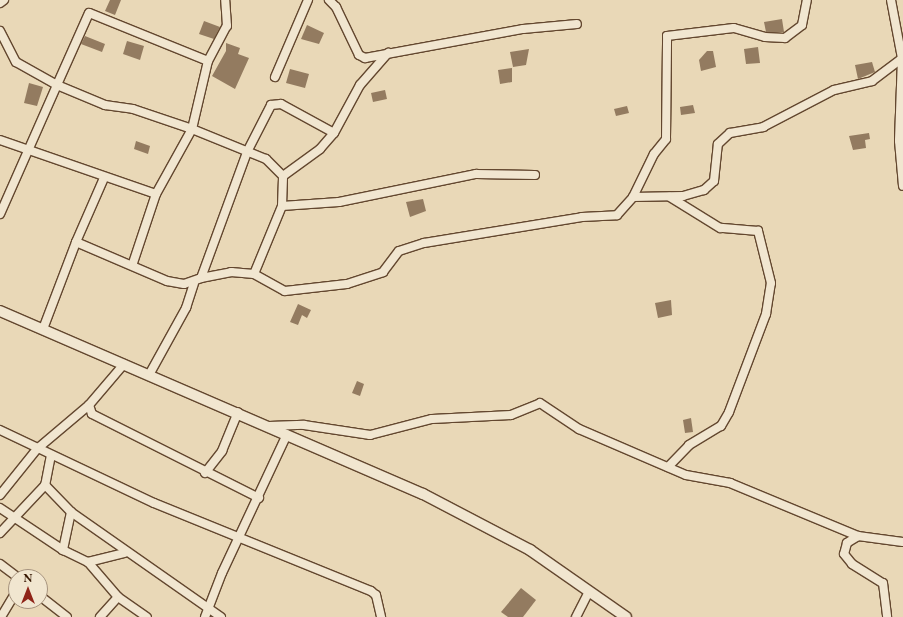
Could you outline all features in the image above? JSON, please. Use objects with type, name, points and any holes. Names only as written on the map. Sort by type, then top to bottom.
[{"type":"street","points":[[0,3],[4,0]]},
{"type":"street","points":[[133,263],[156,194],[192,129],[208,61],[227,26],[225,0]]},
{"type":"street","points":[[276,77],[308,0]]},
{"type":"street","points":[[329,0],[336,7],[359,55],[365,58],[388,52],[523,29],[577,24]]},
{"type":"street","points":[[76,242],[133,263],[167,281],[198,280],[230,272],[254,274],[285,291],[347,284],[383,272],[398,251],[508,228],[617,215],[633,197],[654,154],[666,139],[667,36],[734,28],[765,37],[786,38],[802,25],[807,0]]},
{"type":"street","points":[[891,0],[900,31],[902,58],[899,141],[903,186]]},
{"type":"street","points":[[0,214],[89,13],[208,61]]},
{"type":"street","points":[[0,31],[16,62],[57,85],[105,105],[132,109],[221,138],[247,152],[266,159],[283,176],[282,206],[254,274]]},
{"type":"street","points":[[283,176],[320,149],[334,133],[360,86],[388,52]]},
{"type":"street","points":[[633,197],[670,197],[696,193],[711,185],[718,144],[730,133],[763,127],[834,90],[872,81],[902,58]]},
{"type":"street","points":[[149,375],[186,308],[247,152],[271,105],[275,103],[334,133]]},
{"type":"street","points":[[0,140],[80,166],[104,178],[156,194]]},
{"type":"street","points":[[282,206],[339,202],[476,174],[535,175]]},
{"type":"street","points":[[42,329],[76,242],[104,178]]},
{"type":"street","points":[[668,468],[688,445],[721,426],[729,412],[766,314],[771,283],[758,231],[713,225],[670,197]]},
{"type":"street","points":[[0,311],[238,412],[430,497],[530,550],[626,617]]},
{"type":"street","points":[[0,495],[37,449],[89,405],[124,364]]},
{"type":"street","points":[[270,426],[304,425],[370,435],[432,419],[511,415],[540,403],[579,429],[668,468],[730,483],[858,536],[902,540]]},
{"type":"street","points":[[89,405],[92,414],[205,473],[259,498]]},
{"type":"street","points":[[205,473],[222,451],[238,412]]},
{"type":"street","points":[[0,430],[154,504],[241,536],[375,593],[381,617]]},
{"type":"street","points":[[205,617],[287,434]]},
{"type":"street","points":[[0,533],[16,520],[45,485],[51,455]]},
{"type":"street","points":[[45,485],[70,512],[125,553],[209,606],[221,617]]},
{"type":"street","points":[[0,508],[63,550],[88,562],[118,597],[147,617]]},
{"type":"street","points":[[63,550],[70,512]]},
{"type":"street","points":[[858,536],[846,543],[844,554],[852,564],[883,583],[887,617]]},
{"type":"street","points":[[88,562],[125,553]]},
{"type":"street","points":[[0,564],[8,570]]},
{"type":"street","points":[[576,617],[589,592]]},
{"type":"street","points":[[100,617],[118,597]]},
{"type":"street","points":[[48,602],[67,617]]},
{"type":"street","points":[[1,617],[8,605]]},
{"type":"building","points":[[110,0],[121,0],[115,15],[105,11]]},
{"type":"building","points":[[782,19],[784,32],[766,32],[764,22]]},
{"type":"building","points":[[204,21],[220,27],[214,39],[199,34]]},
{"type":"building","points":[[307,25],[324,33],[319,44],[301,39]]},
{"type":"building","points":[[85,36],[105,44],[102,52],[81,44]]},
{"type":"building","points":[[127,41],[144,46],[140,60],[123,54]]},
{"type":"building","points":[[226,43],[240,48],[238,54],[249,58],[235,89],[212,76],[226,51]]},
{"type":"building","points":[[758,47],[760,63],[746,64],[744,49]]},
{"type":"building","points":[[529,49],[526,65],[513,67],[510,52]]},
{"type":"building","points":[[707,51],[713,51],[716,67],[701,71],[699,60]]},
{"type":"building","points":[[872,62],[875,72],[858,79],[855,65]]},
{"type":"building","points":[[512,68],[512,82],[500,84],[498,70]]},
{"type":"building","points":[[290,69],[309,74],[305,88],[286,83]]},
{"type":"building","points":[[29,83],[43,87],[37,106],[24,103]]},
{"type":"building","points":[[385,90],[387,99],[373,102],[371,93]]},
{"type":"building","points":[[693,105],[695,113],[681,115],[680,107]]},
{"type":"building","points":[[627,106],[629,113],[616,116],[614,109]]},
{"type":"building","points":[[869,133],[870,139],[865,140],[866,148],[853,150],[849,136]]},
{"type":"building","points":[[136,141],[150,146],[148,154],[134,149]]},
{"type":"building","points":[[423,199],[426,211],[410,217],[406,202]]},
{"type":"building","points":[[671,300],[672,315],[658,318],[655,303]]},
{"type":"building","points":[[298,304],[311,310],[307,318],[302,315],[298,325],[290,322]]},
{"type":"building","points":[[357,381],[364,384],[360,396],[352,393]]},
{"type":"building","points":[[691,418],[693,432],[685,433],[683,420]]},
{"type":"building","points":[[521,588],[536,600],[523,617],[508,617],[501,612]]}]
